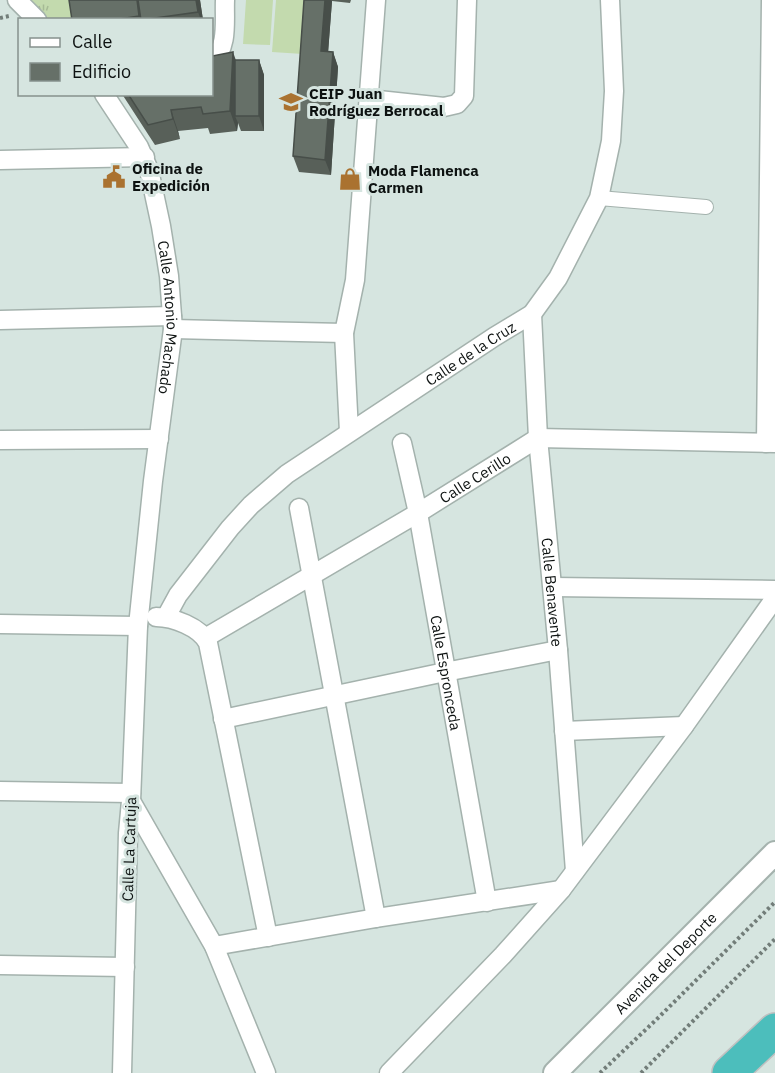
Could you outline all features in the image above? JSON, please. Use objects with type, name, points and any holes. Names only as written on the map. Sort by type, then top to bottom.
[{"type":"highway","points":[[729,1073],[775,1030]]},
{"type":"street","points":[[17,0],[35,18]]},
{"type":"street","points":[[213,59],[217,57],[223,43],[225,0]]},
{"type":"street","points":[[349,432],[344,333],[355,280],[376,0]]},
{"type":"street","points":[[369,99],[444,107],[457,104],[464,96],[467,0]]},
{"type":"street","name":"Calle de la Cruz","points":[[166,617],[178,595],[230,528],[251,505],[287,474],[532,314],[558,278],[599,198],[611,141],[615,91],[610,0]]},
{"type":"street","points":[[538,438],[771,443],[773,98],[771,0]]},
{"type":"street","name":"Calle Antonio Machado","points":[[105,96],[145,157],[152,180],[162,226],[173,322],[139,622]]},
{"type":"street","points":[[0,160],[145,157]]},
{"type":"street","points":[[599,198],[706,207]]},
{"type":"street","name":"Calle Benavente","points":[[532,314],[538,438],[553,587],[575,871]]},
{"type":"street","points":[[0,320],[173,322],[344,333]]},
{"type":"street","name":"Calle Cerillo","points":[[205,638],[418,513],[538,438]]},
{"type":"street","points":[[0,440],[159,439]]},
{"type":"street","name":"Calle Espronceda","points":[[402,443],[418,513],[487,902]]},
{"type":"street","points":[[299,508],[376,918]]},
{"type":"street","points":[[553,587],[775,590]]},
{"type":"street","points":[[388,1073],[503,955],[561,890],[684,726],[775,598]]},
{"type":"street","points":[[0,624],[139,622],[166,617],[177,620],[205,638],[268,937]]},
{"type":"street","name":"Calle La Cartuja","points":[[122,1073],[127,855],[139,622]]},
{"type":"street","points":[[223,719],[445,672],[558,651]]},
{"type":"street","points":[[564,730],[684,726]]},
{"type":"street","points":[[0,791],[131,797],[214,946],[266,1073]]},
{"type":"street","points":[[127,855],[139,845],[150,845],[159,850]]},
{"type":"street","name":"Avenida del Deporte","points":[[555,1073],[775,853]]},
{"type":"street","points":[[214,946],[376,918],[561,890]]},
{"type":"street","points":[[0,965],[125,967]]},
{"type":"path","points":[[600,1073],[775,902]]},
{"type":"path","points":[[641,1073],[775,939]]},
{"type":"green space","points":[[25,0],[85,0],[76,18],[47,18]]},
{"type":"green space","points":[[246,0],[273,0],[270,45],[243,44]]},
{"type":"green space","points":[[276,0],[306,0],[303,54],[272,52]]},
{"type":"building","points":[[69,0],[137,0],[139,16],[72,18]]},
{"type":"building","points":[[138,0],[196,0],[198,12],[141,18]]},
{"type":"building","points":[[304,0],[325,0],[321,51],[333,52],[325,160],[293,156]]},
{"type":"building","points":[[233,52],[230,111],[203,114],[201,107],[171,110],[173,119],[148,125],[129,96],[213,96],[213,56]]},
{"type":"building","points":[[235,60],[259,60],[259,116],[235,116]]},
{"type":"place","name":"CEIP Juan Rodríguez Berrocal","points":[[291,102]]},
{"type":"place","name":"Oficina de Expedición","points":[[114,177]]},
{"type":"place","name":"Moda Flamenca Carmen","points":[[350,179]]}]
